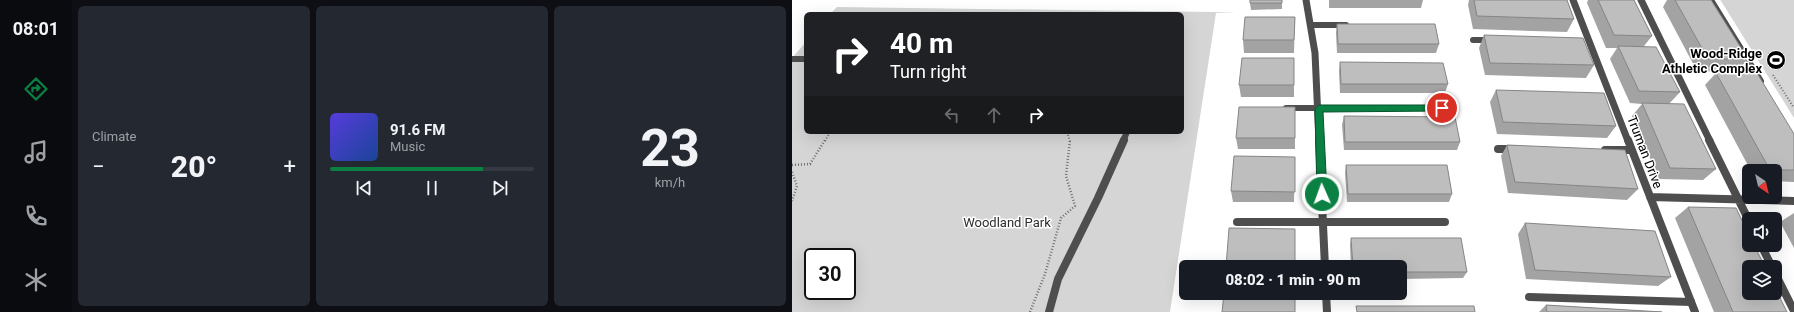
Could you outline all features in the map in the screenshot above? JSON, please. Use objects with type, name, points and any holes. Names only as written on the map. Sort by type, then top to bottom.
[{"type":"street","points":[[1306,0],[1316,53],[1325,260]]},
{"type":"street","name":"Truman Drive","points":[[1573,0],[1585,41],[1650,197],[1694,312]]},
{"type":"street","points":[[1641,0],[1745,212]]},
{"type":"street","points":[[1650,197],[1794,201]]},
{"type":"street","points":[[1782,287],[1794,311]]},
{"type":"street","points":[[1326,300],[1327,312]]},
{"type":"lane","points":[[1711,0],[1765,88]]},
{"type":"lane","points":[[1311,25],[1350,25]]},
{"type":"lane","points":[[1473,40],[1496,40]]},
{"type":"lane","points":[[792,59],[804,59]]},
{"type":"lane","points":[[1279,108],[1442,108]]},
{"type":"lane","points":[[1048,312],[1058,279],[1098,198],[1126,134]]},
{"type":"lane","points":[[1498,149],[1521,149]]},
{"type":"lane","points":[[1600,150],[1631,150]]},
{"type":"lane","points":[[1237,222],[1445,222]]},
{"type":"lane","points":[[1529,297],[1691,302]]},
{"type":"path","points":[[792,166],[810,164],[829,134]]},
{"type":"path","points":[[1030,312],[1045,274],[1061,218],[1074,206],[1075,203],[1066,177],[1071,153],[1070,137],[1068,134]]},
{"type":"path","points":[[792,172],[797,182],[797,191],[792,201]]},
{"type":"green space","name":"Wood-Ridge Athletic Complex","points":[[1720,0],[1794,0],[1794,118],[1721,1]]},
{"type":"green space","name":"Woodland Park","points":[[837,7],[1216,12],[1236,13],[1216,13],[1170,312],[792,312],[792,58],[804,44],[804,134],[1184,134],[1184,12],[832,12]]},
{"type":"building","points":[[1250,0],[1282,0],[1282,3],[1250,3]]},
{"type":"building","points":[[1474,0],[1567,0],[1574,19],[1477,16]]},
{"type":"building","points":[[1598,0],[1634,0],[1652,36],[1614,35]]},
{"type":"building","points":[[1675,0],[1711,0],[1748,59],[1708,59]]},
{"type":"building","points":[[1245,17],[1295,17],[1294,40],[1243,40]]},
{"type":"building","points":[[1337,24],[1435,24],[1439,44],[1338,44]]},
{"type":"building","points":[[1484,35],[1583,38],[1594,65],[1490,63]]},
{"type":"building","points":[[1618,46],[1656,47],[1680,92],[1639,91]]},
{"type":"building","points":[[1242,58],[1294,58],[1294,85],[1239,85]]},
{"type":"building","points":[[1340,62],[1443,63],[1448,84],[1341,84]]},
{"type":"building","points":[[1716,73],[1757,73],[1794,134],[1794,170],[1782,170],[1782,164],[1767,164]]},
{"type":"building","points":[[1496,90],[1604,93],[1616,126],[1503,122]]},
{"type":"building","points":[[1642,103],[1684,104],[1716,169],[1670,168]]},
{"type":"building","points":[[1239,107],[1295,107],[1295,138],[1236,138]]},
{"type":"building","points":[[1344,116],[1455,117],[1460,142],[1345,142]]},
{"type":"building","points":[[1507,145],[1625,150],[1638,189],[1515,182]]},
{"type":"building","points":[[1234,156],[1295,157],[1295,192],[1231,191]]},
{"type":"building","points":[[1346,165],[1447,165],[1452,194],[1348,194]]},
{"type":"building","points":[[1688,207],[1736,208],[1742,220],[1742,252],[1758,252],[1762,260],[1742,260],[1742,300],[1781,300],[1787,312],[1733,312]]},
{"type":"building","points":[[1525,223],[1655,231],[1671,277],[1535,270]]},
{"type":"building","points":[[1229,228],[1295,229],[1295,260],[1227,260]]},
{"type":"building","points":[[1351,238],[1461,238],[1467,272],[1407,272],[1407,260],[1353,260]]},
{"type":"building","points":[[1223,300],[1295,300],[1295,312],[1222,312]]},
{"type":"building","points":[[1546,305],[1662,312],[1547,312]]},
{"type":"building","points":[[1356,306],[1474,306],[1475,312],[1357,312]]},
{"type":"place","name":"Wood-Ridge Athletic Complex","points":[[1776,60]]},
{"type":"route","points":[[1322,194],[1319,109],[1442,108]]}]
